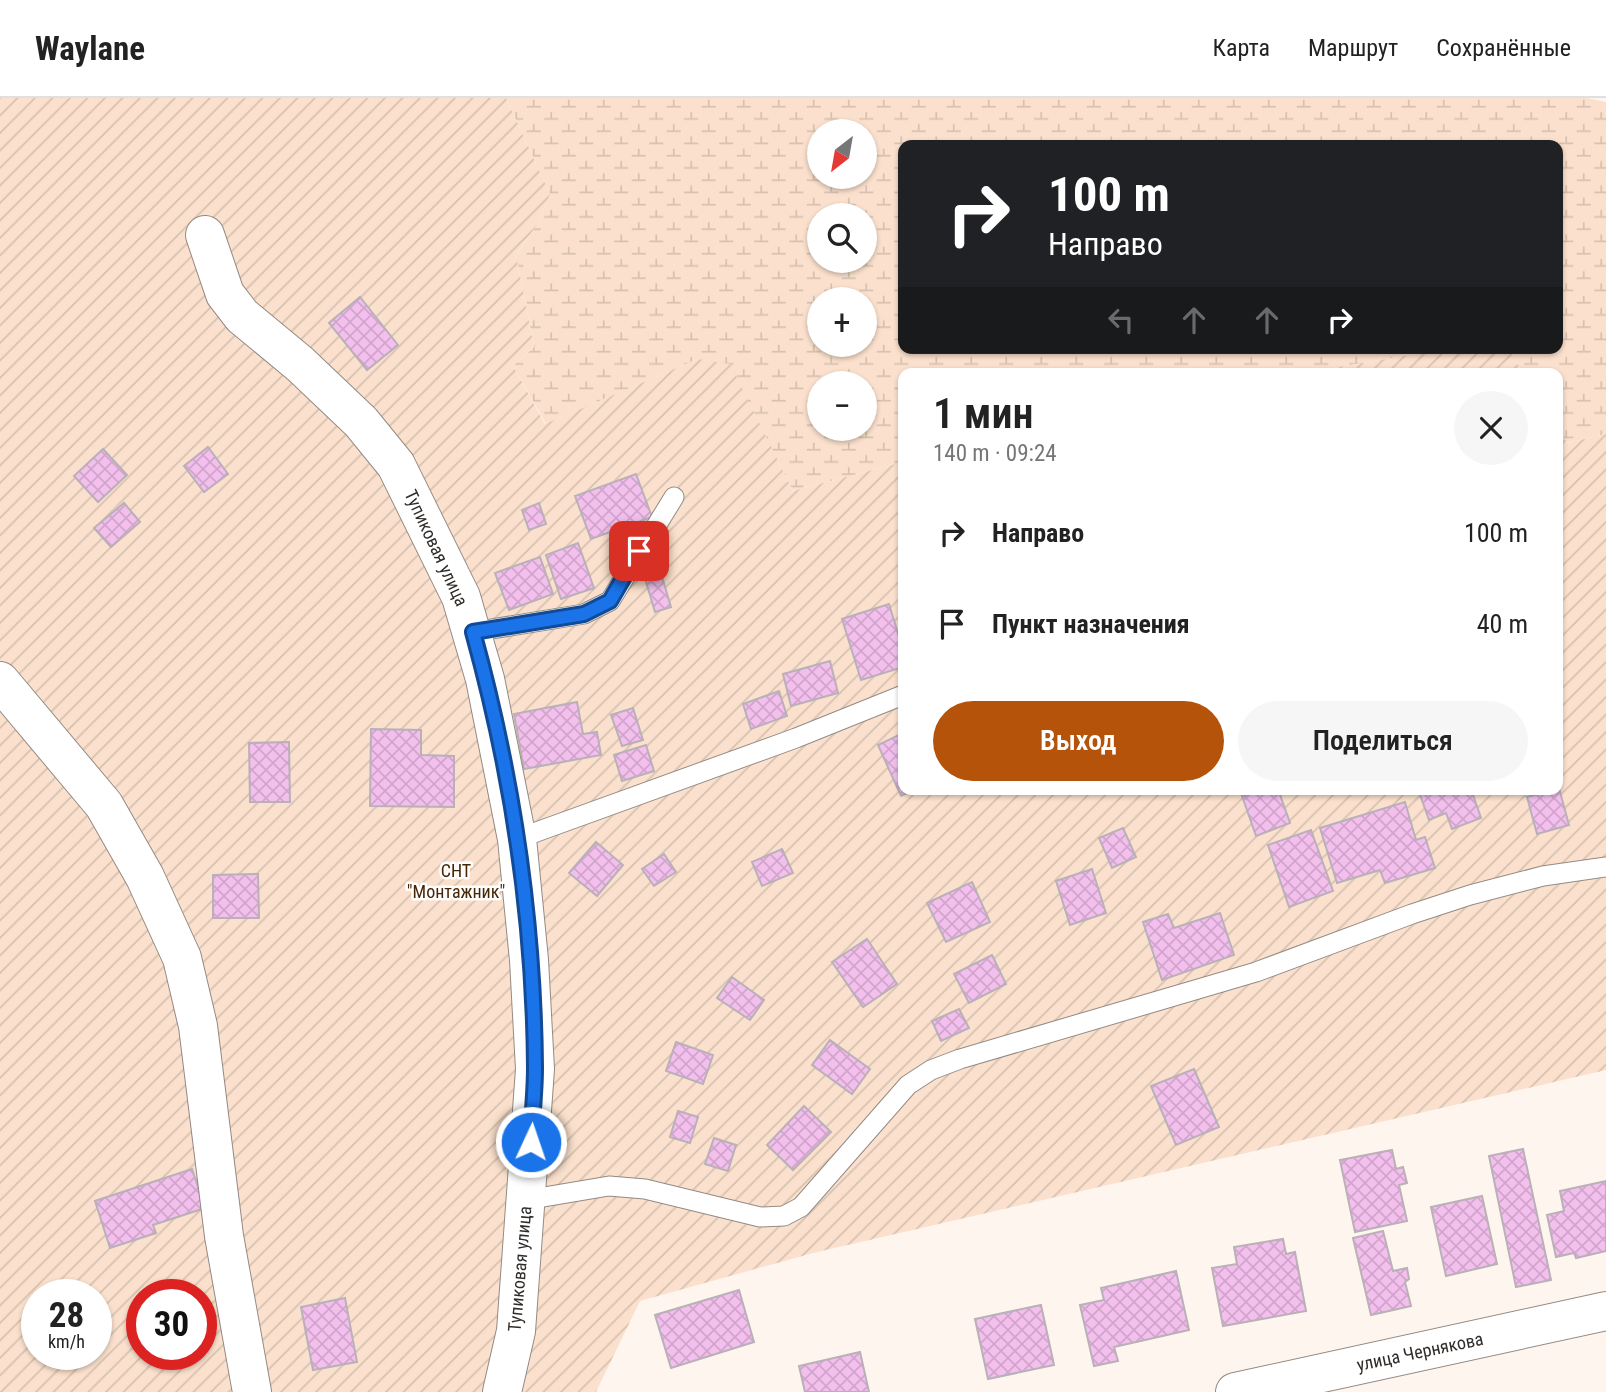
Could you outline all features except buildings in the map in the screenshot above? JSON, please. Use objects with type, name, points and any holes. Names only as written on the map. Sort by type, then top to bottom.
[{"type":"street","name":"Тупиковая улица","points":[[205,235],[225,294],[242,316],[300,364],[351,412],[396,464],[451,576],[473,632],[517,839],[529,960],[535,1069],[516,1331],[502,1392]]},
{"type":"street","points":[[0,681],[104,805],[145,877],[182,958],[198,1026],[224,1236],[252,1392]]},
{"type":"street","name":"улица Чернякова","points":[[1235,1392],[1606,1311]]},
{"type":"lane","points":[[473,632],[584,614],[610,601],[674,497]]},
{"type":"lane","points":[[517,839],[796,738],[898,697]]},
{"type":"lane","points":[[526,1199],[609,1186],[645,1189],[760,1217],[784,1216],[802,1206],[908,1085],[931,1070],[960,1059],[1256,972],[1470,895],[1543,876],[1606,867]]},
{"type":"green space","name":"СНТ \"Монтажник\"","points":[[0,98],[506,98],[550,194],[538,223],[516,255],[534,347],[513,366],[545,424],[698,359],[730,364],[793,491],[898,463],[898,795],[1563,795],[1563,436],[1567,443],[1606,434],[1606,1070],[813,1253],[640,1301],[596,1392],[0,1392]]},
{"type":"green space","points":[[506,98],[1587,98],[1606,102],[1606,434],[1567,443],[1563,436],[1563,368],[1520,368],[1512,354],[1563,354],[1563,140],[898,140],[898,354],[1416,354],[1333,368],[898,368],[898,463],[793,491],[779,463],[698,359],[546,424],[513,366],[534,347],[516,255],[538,223],[550,194]]},
{"type":"green space","points":[[1416,354],[1512,354],[1520,368],[1333,368]]},
{"type":"route","points":[[531,1142],[535,1069],[529,960],[517,839],[473,632],[584,614],[610,601],[639,551]]}]
